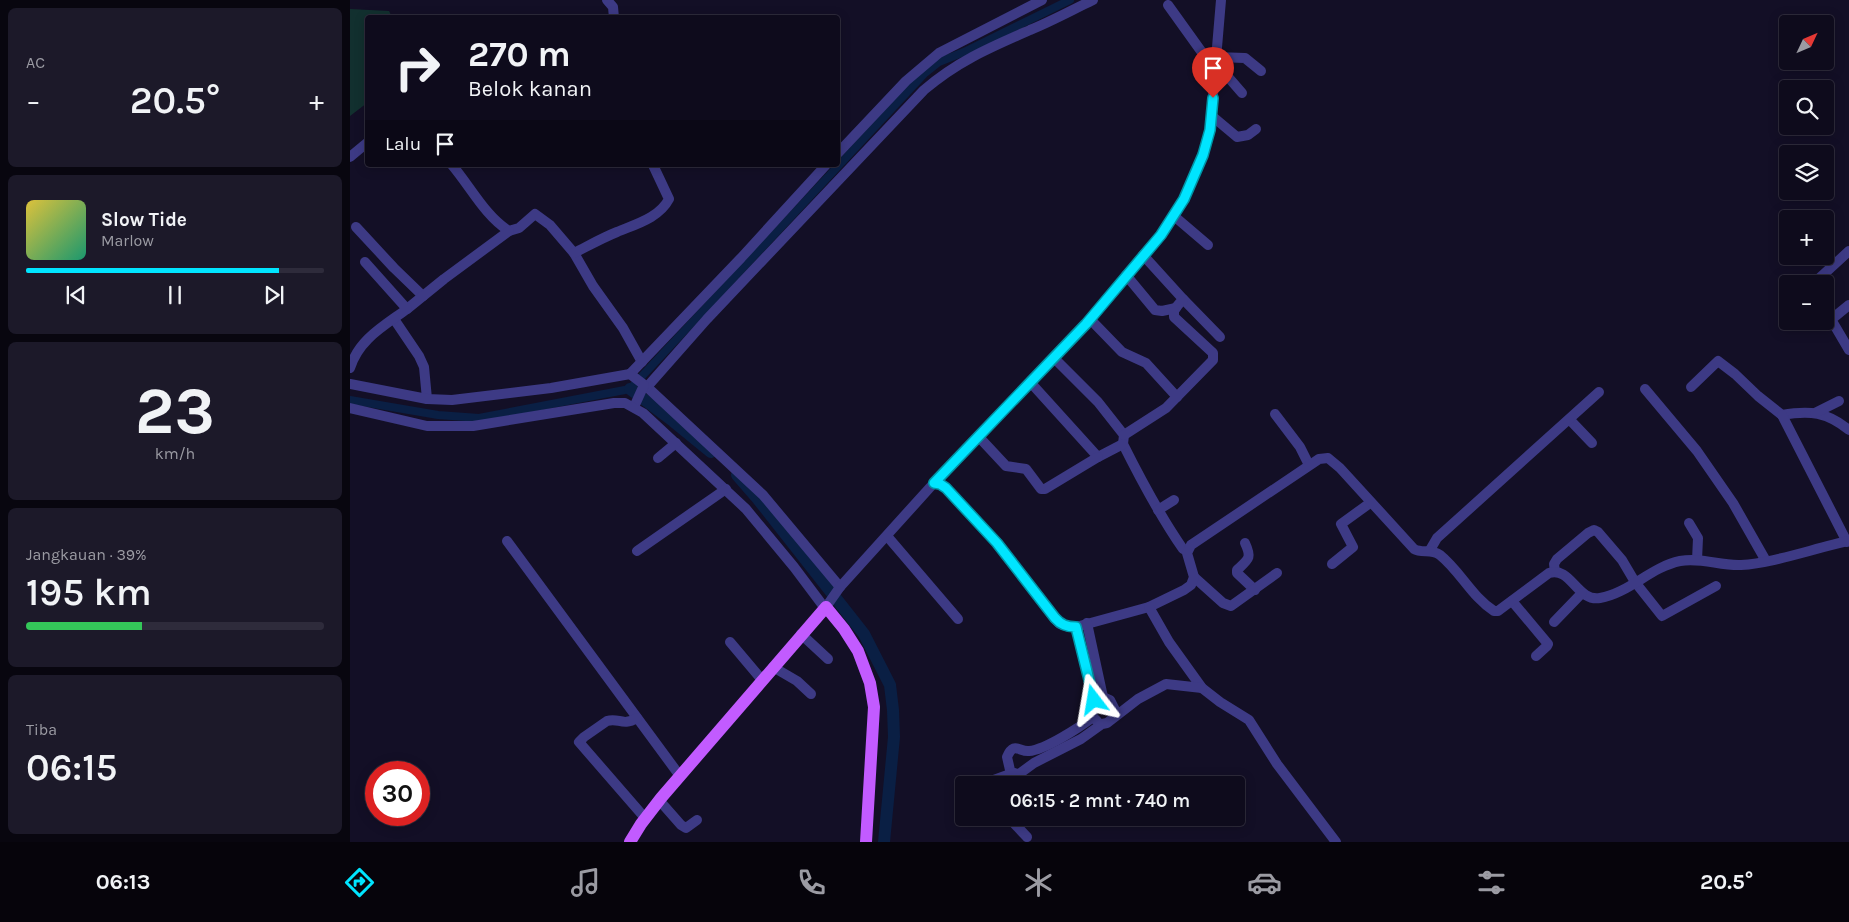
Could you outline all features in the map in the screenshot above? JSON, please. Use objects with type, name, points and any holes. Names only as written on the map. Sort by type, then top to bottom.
[{"type":"main road","points":[[630,842],[659,800],[826,606],[858,651],[870,683],[874,707],[866,842]]},
{"type":"street","points":[[612,8],[622,0]]},
{"type":"street","points":[[840,151],[906,80],[938,53],[1042,0]]},
{"type":"street","points":[[350,384],[427,399],[452,400],[533,390],[640,382],[707,318],[924,90],[954,67],[976,54],[1032,30],[1093,0]]},
{"type":"street","points":[[350,408],[427,426],[472,426],[614,403],[635,405],[746,509],[826,606],[934,483],[1090,319],[1174,216],[1184,199],[1203,155],[1210,130],[1221,0]]},
{"type":"street","points":[[1168,5],[1206,58],[1216,60],[1245,58],[1261,71]]},
{"type":"street","points":[[1216,60],[1242,93]]},
{"type":"street","points":[[1212,116],[1237,137],[1248,135],[1256,129]]},
{"type":"street","points":[[350,157],[365,144]]},
{"type":"street","points":[[454,167],[489,213],[502,227],[509,231]]},
{"type":"street","points":[[574,253],[639,224],[664,208],[669,199],[654,167]]},
{"type":"street","points":[[642,362],[824,167]]},
{"type":"street","points":[[350,368],[354,355],[368,338],[509,231],[519,228],[535,214],[539,215],[562,237],[574,253],[623,328],[642,362],[635,405]]},
{"type":"street","points":[[1174,216],[1208,245]]},
{"type":"street","points":[[356,227],[423,296]]},
{"type":"street","points":[[1823,275],[1849,251]]},
{"type":"street","points":[[1143,255],[1220,337]]},
{"type":"street","points":[[365,262],[407,309]]},
{"type":"street","points":[[1126,276],[1155,310],[1162,311],[1176,308]]},
{"type":"street","points":[[978,436],[1006,466],[1026,469],[1041,489],[1045,489],[1098,457],[1166,408],[1213,360],[1213,353],[1174,317],[1173,313],[1183,299]]},
{"type":"street","points":[[1834,317],[1849,305]]},
{"type":"street","points":[[394,319],[419,356],[424,367],[427,399]]},
{"type":"street","points":[[1090,319],[1122,352],[1146,363],[1176,397]]},
{"type":"street","points":[[1834,324],[1849,350]]},
{"type":"street","points":[[1054,358],[1098,402],[1123,440],[1158,510],[1183,549],[1188,550]]},
{"type":"street","points":[[1277,573],[1231,606],[1227,605],[1194,577],[1188,557],[1188,550],[1194,542],[1309,465],[1319,459],[1328,458],[1340,468],[1414,549],[1419,552],[1430,550],[1439,554],[1491,609],[1498,611],[1549,573],[1564,574],[1582,593],[1598,598],[1610,596],[1635,582],[1679,562],[1697,560],[1740,565],[1766,561],[1848,542],[1782,415],[1765,403],[1735,374],[1718,361],[1691,388]]},
{"type":"street","points":[[640,382],[763,495],[839,589]]},
{"type":"street","points":[[1031,383],[1098,457]]},
{"type":"street","points":[[1645,389],[1697,451],[1733,503],[1766,561]]},
{"type":"street","points":[[1430,550],[1437,538],[1599,392]]},
{"type":"street","points":[[1815,413],[1839,401]]},
{"type":"street","points":[[1782,415],[1802,412],[1827,415],[1849,430]]},
{"type":"street","points":[[1275,414],[1300,447],[1309,465]]},
{"type":"street","points":[[1570,420],[1592,443]]},
{"type":"street","points":[[658,458],[676,442]]},
{"type":"street","points":[[934,483],[946,488],[977,520],[1021,572],[1060,624],[1076,627],[1148,607],[1184,590],[1191,584],[1194,577]]},
{"type":"street","points":[[637,551],[726,489]]},
{"type":"street","points":[[1158,510],[1174,500]]},
{"type":"street","points":[[1332,564],[1353,547],[1341,524],[1370,503]]},
{"type":"street","points":[[1689,523],[1698,538],[1697,560]]},
{"type":"street","points":[[1555,572],[1554,564],[1557,559],[1588,532],[1594,530],[1598,532],[1622,560],[1635,582],[1664,616],[1716,586]]},
{"type":"street","points":[[886,536],[958,620]]},
{"type":"street","points":[[507,541],[680,776]]},
{"type":"street","points":[[1245,543],[1250,553],[1249,559],[1237,570],[1237,573],[1255,590]]},
{"type":"street","points":[[1554,622],[1582,593]]},
{"type":"street","points":[[1512,601],[1548,645],[1536,656]]},
{"type":"street","points":[[1148,607],[1169,642],[1202,688],[1249,720],[1277,764],[1336,842]]},
{"type":"street","points":[[1087,623],[1099,698]]},
{"type":"street","points":[[1076,627],[1099,698]]},
{"type":"street","points":[[801,634],[828,659]]},
{"type":"street","points":[[730,642],[762,680]]},
{"type":"street","points":[[773,667],[797,681],[811,694]]},
{"type":"street","points":[[1005,776],[1013,773],[1019,774],[1082,739],[1138,699],[1166,684],[1202,688]]},
{"type":"street","points":[[1099,698],[1110,700],[1117,714]]},
{"type":"street","points":[[1099,698],[1091,706],[1093,717],[1102,724]]},
{"type":"street","points":[[1013,773],[1008,764],[1007,757],[1009,752],[1018,748],[1028,751],[1050,744],[1093,717]]},
{"type":"street","points":[[638,718],[630,723],[606,721],[580,742],[645,818]]},
{"type":"street","points":[[1028,751],[1034,764]]},
{"type":"street","points":[[659,800],[681,825],[686,828],[698,820]]},
{"type":"street","points":[[1016,826],[1027,838]]},
{"type":"green space","points":[[350,9],[389,11],[391,15],[365,15],[365,105],[350,116]]},
{"type":"waterway","points":[[840,164],[924,74],[939,62],[964,52],[1070,0]]},
{"type":"waterway","points":[[350,400],[438,415],[479,418],[630,389],[837,167]]},
{"type":"waterway","points":[[630,389],[711,452]]},
{"type":"waterway","points":[[737,475],[864,634],[890,685],[894,737],[884,842]]},
{"type":"route","points":[[1094,700],[1076,627],[1060,624],[1021,572],[977,520],[946,488],[934,483],[1086,324],[1161,235],[1184,199],[1203,155],[1210,130],[1213,98]]}]
